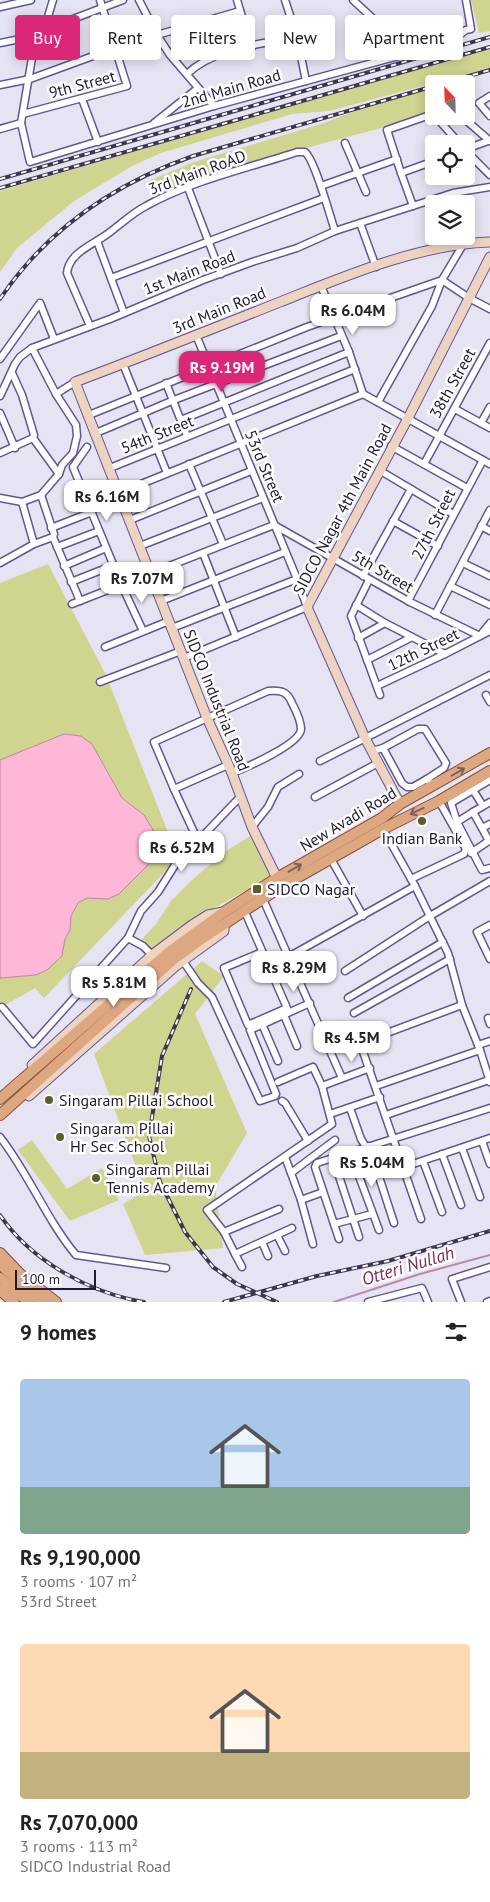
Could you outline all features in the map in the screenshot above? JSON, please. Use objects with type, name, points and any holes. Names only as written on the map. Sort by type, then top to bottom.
[{"type":"main road","name":"New Avadi Road","points":[[211,927],[224,924],[244,912],[263,899],[278,883],[382,818],[430,783],[490,753]]},
{"type":"main road","name":"New Avadi Road","points":[[211,927],[224,912],[439,801],[490,771]]},
{"type":"main road","points":[[0,1099],[169,952],[211,927]]},
{"type":"main road","points":[[0,1115],[211,927]]},
{"type":"main road","points":[[0,1253],[20,1274],[56,1302]]},
{"type":"main road","points":[[0,1264],[32,1294],[44,1302]]},
{"type":"main road","points":[[0,1278],[29,1302]]},
{"type":"main road","points":[[0,1290],[14,1302]]},
{"type":"main road","points":[[0,1298],[5,1302]]},
{"type":"street","points":[[0,8],[31,0]]},
{"type":"street","points":[[49,15],[54,0]]},
{"type":"street","name":"9th Street","points":[[100,0],[104,15]]},
{"type":"street","points":[[80,16],[123,0]]},
{"type":"street","points":[[139,0],[147,15]]},
{"type":"street","points":[[237,0],[241,15]]},
{"type":"street","points":[[286,0],[290,15]]},
{"type":"street","points":[[353,0],[369,15]]},
{"type":"street","name":"2nd Main Road","points":[[463,32],[471,29],[466,0]]},
{"type":"street","points":[[161,34],[240,11]]},
{"type":"street","points":[[0,43],[15,40]]},
{"type":"street","points":[[161,41],[170,55],[214,106]]},
{"type":"street","points":[[0,85],[30,79],[90,57]]},
{"type":"street","points":[[0,129],[21,123],[32,60]]},
{"type":"street","name":"9th Street","points":[[23,114],[127,86],[119,60]]},
{"type":"street","points":[[187,74],[204,60]]},
{"type":"street","points":[[302,60],[306,81]]},
{"type":"street","name":"2nd Main Road","points":[[21,123],[30,162],[214,106],[386,60]]},
{"type":"street","points":[[151,125],[198,88]]},
{"type":"street","points":[[490,96],[479,103],[490,116]]},
{"type":"street","points":[[82,99],[98,142]]},
{"type":"street","points":[[413,206],[387,130],[425,117]]},
{"type":"street","points":[[443,125],[452,135]]},
{"type":"street","points":[[471,125],[489,141],[475,146]]},
{"type":"street","points":[[345,143],[366,192]]},
{"type":"street","name":"3rd Main RoAD","points":[[90,326],[67,273],[68,268],[79,252],[146,206],[188,188],[297,152],[304,152],[310,160],[321,186],[335,231]]},
{"type":"street","points":[[321,186],[397,159]]},
{"type":"street","points":[[475,159],[490,175]]},
{"type":"street","points":[[402,173],[425,164]]},
{"type":"street","name":"1st Main Road","points":[[0,396],[20,357],[32,348],[220,274],[297,248],[335,231],[453,193],[490,187]]},
{"type":"street","points":[[188,188],[220,274]]},
{"type":"street","points":[[111,278],[324,198]]},
{"type":"street","points":[[360,223],[376,267]]},
{"type":"street","points":[[97,241],[124,313]]},
{"type":"street","name":"3rd Main Road","points":[[475,243],[490,242]]},
{"type":"street","name":"3rd Main Road","points":[[75,382],[321,286],[429,250],[454,245]]},
{"type":"street","points":[[378,402],[432,306],[442,280],[463,245]]},
{"type":"street","name":"SIDCO Nagar 4th Main Road","points":[[400,804],[364,738],[307,607],[378,470],[407,420],[490,257]]},
{"type":"street","points":[[442,280],[490,309]]},
{"type":"street","points":[[89,415],[134,395],[334,318],[442,280]]},
{"type":"street","points":[[321,286],[349,352],[363,394],[407,420],[490,464]]},
{"type":"street","points":[[0,359],[40,303],[54,339]]},
{"type":"street","name":"53rd Street","points":[[196,335],[307,607]]},
{"type":"street","points":[[143,630],[122,586],[73,467],[87,447],[97,437],[142,415],[174,400],[341,336]]},
{"type":"street","name":"38th Street","points":[[424,464],[490,343]]},
{"type":"street","points":[[32,348],[56,394],[76,425],[77,436],[73,453]]},
{"type":"street","points":[[181,420],[349,352]]},
{"type":"street","points":[[123,364],[167,473]]},
{"type":"street","name":"54th Street","points":[[110,468],[355,369]]},
{"type":"street","points":[[12,373],[22,395],[34,435],[33,438],[60,474]]},
{"type":"street","points":[[56,394],[75,382]]},
{"type":"street","name":"SIDCO Industrial Road","points":[[75,382],[207,718],[230,769],[252,827],[278,883]]},
{"type":"street","points":[[166,383],[187,436]]},
{"type":"street","points":[[119,493],[363,394]]},
{"type":"street","points":[[481,423],[490,407]]},
{"type":"street","points":[[454,409],[490,428]]},
{"type":"street","points":[[0,413],[14,448]]},
{"type":"street","points":[[0,453],[33,438]]},
{"type":"street","points":[[392,446],[467,488]]},
{"type":"street","points":[[0,498],[22,502],[41,495],[60,474],[62,465],[73,453],[87,447]]},
{"type":"street","name":"27th Street","points":[[408,601],[483,460]]},
{"type":"street","points":[[189,464],[223,544]]},
{"type":"street","points":[[378,470],[453,514]]},
{"type":"street","points":[[130,520],[251,471]]},
{"type":"street","points":[[380,695],[351,616],[366,578],[393,521],[411,489]]},
{"type":"street","points":[[41,495],[54,534],[52,537],[80,601]]},
{"type":"street","points":[[140,546],[263,498]]},
{"type":"street","points":[[22,502],[34,544]]},
{"type":"street","points":[[435,615],[490,510]]},
{"type":"street","points":[[52,528],[92,512]]},
{"type":"street","points":[[393,521],[438,546]]},
{"type":"street","points":[[72,604],[274,525]]},
{"type":"street","name":"5th Street","points":[[274,525],[408,601],[480,636]]},
{"type":"street","points":[[481,526],[490,531]]},
{"type":"street","points":[[57,547],[99,531]]},
{"type":"street","points":[[0,563],[34,544],[52,537]]},
{"type":"street","points":[[64,566],[106,548]]},
{"type":"street","points":[[161,601],[285,552]]},
{"type":"street","points":[[202,553],[236,637]]},
{"type":"street","points":[[463,563],[490,576]]},
{"type":"street","points":[[72,582],[114,565]]},
{"type":"street","points":[[105,647],[143,630],[171,625],[297,580]]},
{"type":"street","points":[[450,586],[490,605]]},
{"type":"street","points":[[356,605],[445,654]]},
{"type":"street","points":[[100,682],[236,637],[307,607]]},
{"type":"street","points":[[358,638],[384,622]]},
{"type":"street","points":[[480,636],[490,623]]},
{"type":"street","name":"12th Street","points":[[377,686],[490,631]]},
{"type":"street","points":[[367,660],[412,637]]},
{"type":"street","points":[[320,761],[490,674]]},
{"type":"street","points":[[174,790],[230,769],[252,766],[292,741],[299,735],[301,729],[289,695],[280,690],[268,691],[154,742],[174,790],[198,841]]},
{"type":"street","points":[[486,695],[490,702]]},
{"type":"street","points":[[372,752],[418,729],[425,729],[446,763],[444,768],[430,783],[407,787],[402,783],[383,748]]},
{"type":"street","points":[[315,797],[378,763]]},
{"type":"street","points":[[252,827],[268,807],[278,787],[299,774]]},
{"type":"street","points":[[490,780],[451,803],[457,822],[471,852],[482,870],[490,868]]},
{"type":"street","points":[[473,790],[483,806]]},
{"type":"street","points":[[2,1007],[33,1044],[128,938],[142,911],[158,892],[175,865],[240,797]]},
{"type":"street","points":[[411,879],[464,854],[466,849],[439,801]]},
{"type":"street","points":[[457,822],[490,802]]},
{"type":"street","points":[[471,852],[489,841],[473,812]]},
{"type":"street","points":[[482,828],[490,824]]},
{"type":"street","points":[[383,829],[415,886],[443,942],[450,960],[462,1005],[488,1065],[490,1081],[386,1115]]},
{"type":"street","points":[[331,858],[363,916]]},
{"type":"street","points":[[345,971],[430,916],[490,881]]},
{"type":"street","points":[[290,956],[415,886]]},
{"type":"street","points":[[263,899],[290,956],[342,1078]]},
{"type":"street","points":[[0,1093],[112,994],[152,955],[208,915],[224,912]]},
{"type":"street","points":[[244,912],[262,952],[287,1008],[248,1025],[224,968],[262,952]]},
{"type":"street","points":[[0,1121],[182,961],[224,931],[224,924]]},
{"type":"street","points":[[490,925],[477,932],[490,959]]},
{"type":"street","points":[[128,938],[143,946],[152,955]]},
{"type":"street","points":[[348,998],[443,942]]},
{"type":"street","points":[[354,1013],[450,960]]},
{"type":"street","points":[[182,961],[198,983],[212,997],[261,1102],[276,1094],[250,1030],[310,1003]]},
{"type":"street","points":[[421,1219],[360,1043],[462,1005]]},
{"type":"street","points":[[284,1015],[297,1046]]},
{"type":"street","points":[[262,1024],[278,1061]]},
{"type":"street","points":[[376,1086],[479,1048],[490,1041]]},
{"type":"street","points":[[242,1267],[224,1232],[207,1210],[332,1124],[322,1086],[312,1067],[278,1082]]},
{"type":"street","points":[[322,1086],[370,1068]]},
{"type":"street","points":[[330,1114],[380,1097]]},
{"type":"street","points":[[282,1101],[308,1140]]},
{"type":"street","points":[[350,1108],[367,1147],[394,1223]]},
{"type":"street","points":[[339,1239],[315,1165],[319,1162],[490,1108]]},
{"type":"street","points":[[0,1137],[14,1155],[62,1238],[76,1255],[166,1268]]},
{"type":"street","points":[[404,1167],[490,1138]]},
{"type":"street","points":[[291,1173],[335,1140]]},
{"type":"street","points":[[482,1141],[490,1164]]},
{"type":"street","points":[[462,1148],[480,1197]]},
{"type":"street","points":[[350,1152],[379,1230]]},
{"type":"street","points":[[442,1154],[461,1205]]},
{"type":"street","points":[[285,1157],[301,1200],[313,1244]]},
{"type":"street","points":[[332,1158],[359,1237]]},
{"type":"street","points":[[423,1161],[442,1212]]},
{"type":"street","points":[[301,1200],[323,1192]]},
{"type":"street","points":[[224,1232],[279,1209]]},
{"type":"street","points":[[334,1224],[372,1214]]},
{"type":"street","points":[[235,1254],[292,1228]]},
{"type":"street","points":[[277,1235],[285,1251]]},
{"type":"street","points":[[262,1242],[268,1256]]},
{"type":"street","points":[[461,1302],[452,1279],[490,1267]]},
{"type":"street","points":[[368,1302],[422,1288],[428,1302]]},
{"type":"street","points":[[486,1302],[490,1301]]},
{"type":"green space","points":[[471,0],[490,0],[490,31],[479,33]]},
{"type":"green space","points":[[490,48],[490,68],[464,75],[425,75],[425,85],[329,111],[292,114],[161,153],[132,166],[74,201],[17,248],[0,272],[0,191],[449,60],[463,60],[463,56]]},
{"type":"green space","points":[[425,90],[425,116],[283,155],[154,200],[146,182],[194,162],[324,123],[358,110]]},
{"type":"green space","points":[[48,564],[106,675],[178,858],[44,998],[35,988],[0,1008],[0,978],[36,975],[62,956],[65,939],[70,930],[71,916],[78,903],[87,898],[108,899],[122,798],[92,744],[64,734],[0,760],[0,583]]},
{"type":"green space","points":[[252,835],[271,877],[210,910],[152,949],[141,940],[156,924],[171,901],[191,881],[224,852]]},
{"type":"green space","points":[[202,961],[224,976],[195,1014],[247,1133],[215,1187],[223,1248],[145,1255],[123,1204],[145,1191],[94,1054]]},
{"type":"green space","name":"Singaram Pillai Tennis Academy","points":[[32,1140],[67,1189],[102,1168],[119,1200],[70,1221],[18,1150]]},
{"type":"shaded area","points":[[64,734],[81,736],[92,744],[122,798],[144,815],[153,830],[158,849],[152,861],[119,894],[108,899],[87,898],[78,903],[71,916],[70,930],[65,939],[62,956],[47,970],[36,975],[0,978],[0,760]]},
{"type":"waterway","name":"Otteri Nullah","points":[[334,1302],[420,1274],[490,1255]]},
{"type":"railway","points":[[0,179],[490,37]]},
{"type":"railway","points":[[0,188],[490,47]]},
{"type":"railway","points":[[472,75],[490,70]]},
{"type":"railway","points":[[0,299],[39,251],[61,230],[110,195],[136,180],[193,156],[425,89]]},
{"type":"railway","points":[[191,989],[162,1056],[149,1136],[160,1182],[185,1232],[213,1267],[237,1284],[277,1302]]},
{"type":"railway","points":[[0,1215],[28,1247],[63,1272],[103,1291],[144,1302]]},
{"type":"railway","points":[[224,1302],[317,1276],[388,1261],[490,1231]]},
{"type":"place","name":"Indian Bank","points":[[422,821]]},
{"type":"place","name":"SIDCO Nagar","points":[[257,889]]},
{"type":"place","name":"Singaram Pillai School","points":[[49,1100]]},
{"type":"place","name":"Singaram Pillai Hr Sec School","points":[[60,1137]]},
{"type":"place","name":"Singaram Pillai Tennis Academy","points":[[96,1178]]}]
